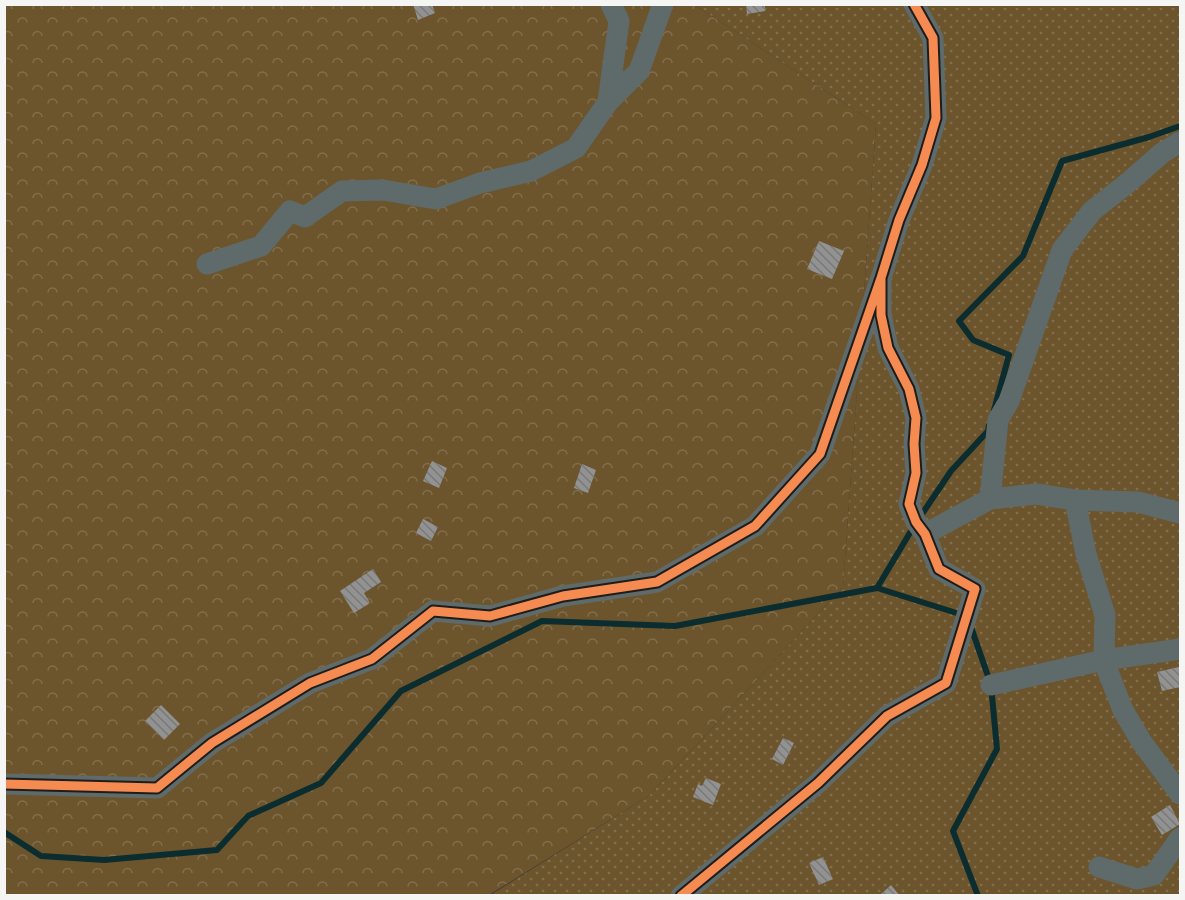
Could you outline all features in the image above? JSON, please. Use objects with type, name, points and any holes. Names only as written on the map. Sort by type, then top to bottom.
[{"type":"street","points":[[608,102],[619,21],[611,4]]},
{"type":"street","points":[[207,264],[261,246],[290,211],[305,217],[342,191],[383,190],[436,199],[480,183],[531,171],[576,148],[608,102],[639,71],[663,4]]},
{"type":"street","points":[[4,784],[157,788],[212,743],[310,683],[372,659],[433,611],[490,616],[563,596],[657,582],[756,526],[820,454],[899,220],[922,165],[936,118],[933,38],[914,4]]},
{"type":"street","points":[[990,499],[998,420],[1009,401],[1062,250],[1092,211],[1162,153],[1180,142]]},
{"type":"street","points":[[681,896],[818,783],[887,716],[946,683],[975,590],[939,569],[925,534],[916,522],[909,504],[915,473],[916,418],[909,389],[888,348],[881,315],[880,278]]},
{"type":"street","points":[[925,534],[990,499],[1036,494],[1075,500],[1137,502],[1180,513]]},
{"type":"street","points":[[1075,500],[1086,554],[1105,615],[1104,660],[1123,710],[1141,741],[1180,794]]},
{"type":"street","points":[[990,685],[1104,660],[1180,649]]},
{"type":"street","points":[[1099,867],[1137,879],[1154,875],[1180,838]]},
{"type":"green space","points":[[5,5],[695,5],[876,124],[843,587],[650,795],[489,895],[5,896]]},
{"type":"green space","points":[[695,5],[1180,5],[1180,895],[489,896],[650,795],[843,587],[876,124]]},
{"type":"building","points":[[413,4],[432,4],[435,13],[418,20]]},
{"type":"building","points":[[746,4],[765,4],[765,11],[747,14]]},
{"type":"building","points":[[819,241],[844,251],[832,279],[807,269]]},
{"type":"building","points":[[432,461],[447,468],[439,488],[423,481]]},
{"type":"building","points":[[582,464],[596,470],[588,493],[574,488]]},
{"type":"building","points":[[423,519],[438,527],[431,541],[416,533]]},
{"type":"building","points":[[373,569],[381,582],[364,593],[370,603],[354,613],[340,591]]},
{"type":"building","points":[[1179,667],[1180,687],[1162,691],[1157,672]]},
{"type":"building","points":[[161,705],[180,724],[164,740],[145,721]]},
{"type":"building","points":[[783,738],[794,743],[783,765],[772,759]]},
{"type":"building","points":[[706,778],[721,784],[713,805],[693,797],[698,784],[702,786]]},
{"type":"building","points":[[1170,805],[1180,824],[1162,835],[1151,817]]},
{"type":"building","points":[[823,857],[833,879],[819,885],[809,863]]},
{"type":"building","points":[[891,885],[900,896],[879,896]]},
{"type":"waterway","points":[[994,410],[1009,355],[973,340],[959,321],[1023,256],[1062,161],[1180,126]]},
{"type":"waterway","points":[[920,517],[951,471],[988,431],[989,425]]},
{"type":"waterway","points":[[877,588],[914,526]]},
{"type":"waterway","points":[[4,832],[41,856],[104,860],[217,850],[248,816],[321,783],[401,691],[542,621],[675,626],[877,588],[963,615]]},
{"type":"waterway","points":[[970,624],[991,685],[997,749],[953,831],[978,896]]},
{"type":"cycle path","points":[[681,896],[818,783],[887,716],[946,683],[975,589],[939,569],[925,534],[916,522],[909,504],[916,473],[914,444],[916,418],[909,389],[888,348],[881,315],[881,278],[899,220],[922,165],[936,118],[933,38],[914,4]]},
{"type":"cycle path","points":[[4,784],[157,788],[212,743],[310,683],[372,659],[433,611],[490,616],[563,596],[657,582],[755,526],[820,454],[881,278]]}]
